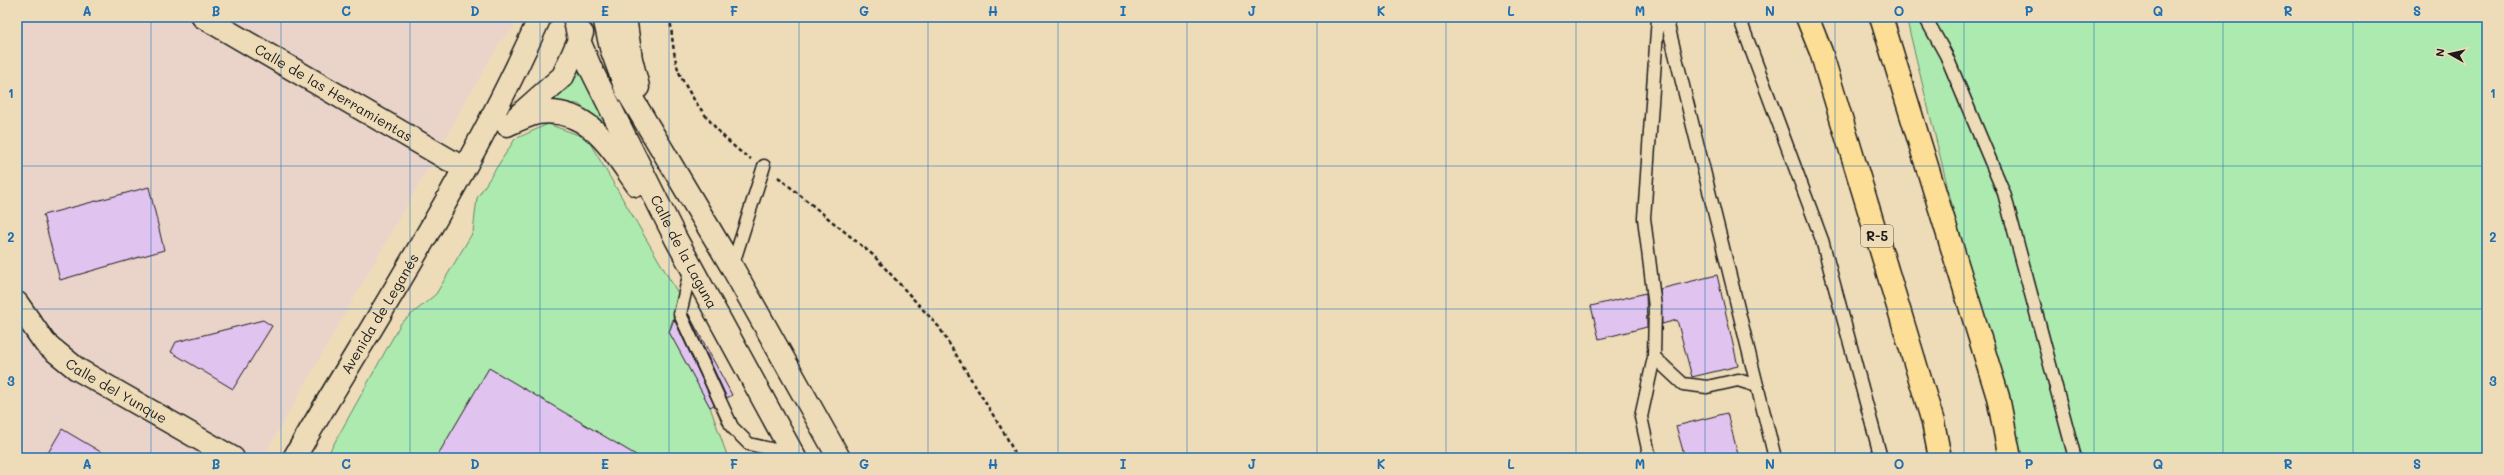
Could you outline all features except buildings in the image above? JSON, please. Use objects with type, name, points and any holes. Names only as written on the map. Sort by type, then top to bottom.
[{"type":"highway","name":"R-5","points":[[1807,17],[1828,75],[1933,422],[1940,458]]},
{"type":"highway","points":[[1881,17],[1998,397],[2010,458]]},
{"type":"street","name":"Calle de las Herramientas","points":[[203,17],[464,168]]},
{"type":"street","name":"Avenida de Leganés","points":[[294,458],[464,168],[511,81],[540,17]]},
{"type":"street","name":"Calle de la Laguna","points":[[574,17],[580,43],[676,239],[794,456]]},
{"type":"street","name":"Avenida de Leganés","points":[[464,168],[480,156],[507,125],[536,102],[562,76],[580,43],[586,17]]},
{"type":"street","points":[[604,17],[610,48],[626,89],[669,158],[732,267],[839,458]]},
{"type":"street","points":[[625,17],[638,87],[669,158]]},
{"type":"street","points":[[507,125],[538,113],[558,114],[583,120],[600,134],[676,239]]},
{"type":"street","name":"Calle del Yunque","points":[[17,303],[46,343],[77,369],[233,458]]},
{"type":"lane","points":[[1650,458],[1640,417],[1654,357],[1655,307],[1644,218],[1658,17]]},
{"type":"lane","points":[[1666,17],[1775,458]]},
{"type":"lane","points":[[1739,17],[1822,240],[1881,458]]},
{"type":"lane","points":[[1925,17],[1946,55],[2004,194],[2075,458]]},
{"type":"lane","points":[[732,267],[764,166]]},
{"type":"lane","points":[[691,266],[680,314],[732,427],[749,444],[794,456]]},
{"type":"lane","points":[[1654,357],[1683,384],[1707,387],[1738,380],[1757,386]]},
{"type":"path","points":[[670,17],[679,71],[695,102],[740,152],[764,166],[873,255],[939,327],[1006,436],[1017,458]]},
{"type":"shaded area","points":[[17,17],[524,17],[500,42],[263,458],[17,458]]},
{"type":"green space","points":[[1906,17],[2487,17],[2487,458],[2014,458]]},
{"type":"green space","points":[[582,64],[609,126],[578,104],[551,102]]},
{"type":"green space","points":[[548,124],[587,138],[679,295],[670,329],[710,407],[728,458],[326,458],[401,323],[436,294],[473,232],[477,198],[515,139]]}]
